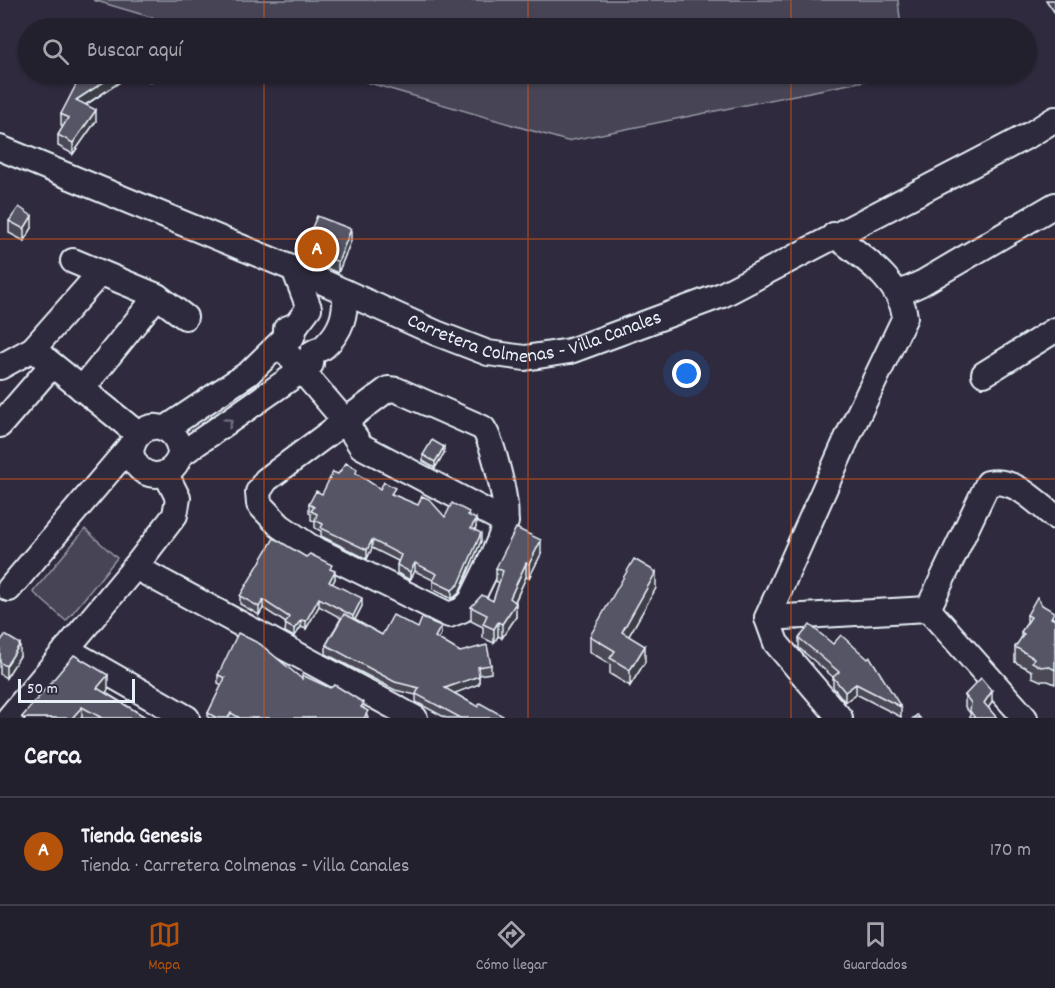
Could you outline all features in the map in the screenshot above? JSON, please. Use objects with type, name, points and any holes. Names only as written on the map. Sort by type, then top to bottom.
[{"type":"street","name":"Carretera Colmenas - Villa Canales","points":[[0,148],[294,269],[488,353],[525,358],[570,351],[722,295],[1031,134],[1055,119]]},
{"type":"street","points":[[1031,134],[1055,141]]},
{"type":"street","points":[[898,294],[922,283],[1055,205]]},
{"type":"street","points":[[834,235],[866,259],[898,294],[903,303],[905,317],[848,436],[767,618],[776,643],[840,718]]},
{"type":"street","points":[[73,261],[157,296],[186,317]]},
{"type":"street","points":[[294,269],[295,326]]},
{"type":"street","points":[[0,367],[33,348],[100,273]]},
{"type":"street","points":[[165,429],[249,373],[295,326],[340,290],[346,312],[323,348]]},
{"type":"street","points":[[82,390],[157,296]]},
{"type":"street","points":[[135,439],[131,452],[137,467],[150,475],[173,464],[323,348],[395,314]]},
{"type":"street","points":[[295,326],[323,348],[345,421],[361,446],[506,522]]},
{"type":"street","points":[[295,326],[323,348]]},
{"type":"street","points":[[984,374],[1055,330]]},
{"type":"street","points":[[33,348],[135,439]]},
{"type":"street","points":[[0,424],[52,365]]},
{"type":"street","points":[[388,389],[476,423],[488,435],[498,469],[506,522],[471,601],[462,610],[449,615],[309,546],[280,525],[259,504],[258,492],[267,480],[388,389]]},
{"type":"street","points":[[9,589],[135,439],[149,427],[165,429],[177,439],[173,464],[178,498],[175,515],[135,567],[9,718]]},
{"type":"street","points":[[928,609],[988,483],[999,481],[1016,486],[1055,517]]},
{"type":"street","points":[[135,567],[409,717]]},
{"type":"street","points":[[767,618],[928,609]]},
{"type":"street","points":[[928,609],[1025,718]]},
{"type":"street","points":[[66,649],[188,718]]},
{"type":"shaded area","points":[[93,0],[898,0],[900,18],[154,18]]},
{"type":"shaded area","points":[[373,84],[849,84],[567,141]]},
{"type":"shaded area","points":[[85,529],[117,558],[66,621],[33,592]]},
{"type":"building","points":[[76,84],[101,84],[76,100],[96,110],[73,143],[58,135],[68,118],[61,114]]},
{"type":"building","points":[[19,207],[32,216],[24,229],[9,221]]},
{"type":"building","points":[[317,216],[351,229],[338,262],[304,246]]},
{"type":"building","points":[[432,440],[444,447],[435,462],[423,455]]},
{"type":"building","points":[[346,463],[357,469],[356,473],[380,489],[384,482],[395,488],[391,494],[418,505],[422,496],[429,499],[445,517],[452,503],[469,512],[468,515],[476,519],[471,528],[481,533],[459,584],[452,590],[433,581],[437,574],[415,563],[410,572],[397,565],[401,555],[372,540],[367,550],[321,528],[323,524],[315,520],[317,514],[311,511],[314,507],[309,504],[316,491],[322,494],[333,472],[338,474]]},
{"type":"building","points":[[516,528],[541,540],[529,564],[526,563],[510,598],[516,603],[502,624],[498,622],[494,629],[483,624],[487,615],[471,607],[482,595],[493,601],[503,571],[496,568]]},
{"type":"building","points":[[274,538],[306,557],[310,554],[332,565],[330,569],[335,571],[329,582],[362,598],[353,616],[319,598],[306,621],[301,620],[294,629],[285,624],[289,617],[263,600],[259,607],[240,596]]},
{"type":"building","points":[[634,559],[656,572],[622,632],[645,646],[630,670],[610,658],[615,651],[590,636]]},
{"type":"building","points":[[1037,597],[1042,605],[1054,612],[1051,618],[1055,620],[1055,670],[1032,662],[1034,658],[1015,647],[1024,634],[1021,632],[1031,617],[1027,615]]},
{"type":"building","points":[[344,614],[382,635],[393,615],[418,628],[422,618],[441,626],[435,637],[460,652],[487,645],[491,665],[478,667],[479,676],[445,688],[478,707],[480,703],[503,716],[502,718],[461,718],[416,694],[419,688],[395,682],[326,645]]},
{"type":"building","points":[[810,625],[833,644],[841,635],[868,659],[870,657],[901,707],[856,684],[845,692],[833,677],[839,672],[799,638]]},
{"type":"building","points":[[238,633],[260,644],[302,679],[302,675],[330,688],[335,685],[364,703],[361,707],[368,711],[364,718],[240,718],[231,713],[228,718],[217,718],[208,713],[225,678],[218,675]]},
{"type":"building","points":[[5,635],[20,644],[6,666],[0,662],[0,642]]},
{"type":"building","points":[[74,655],[108,675],[97,688],[147,718],[102,718],[82,707],[72,718],[23,718]]},
{"type":"building","points":[[981,678],[992,691],[984,703],[997,718],[975,718],[970,711],[971,703],[965,695]]},
{"type":"place","name":"Tienda Genesis","points":[[317,249]]}]
